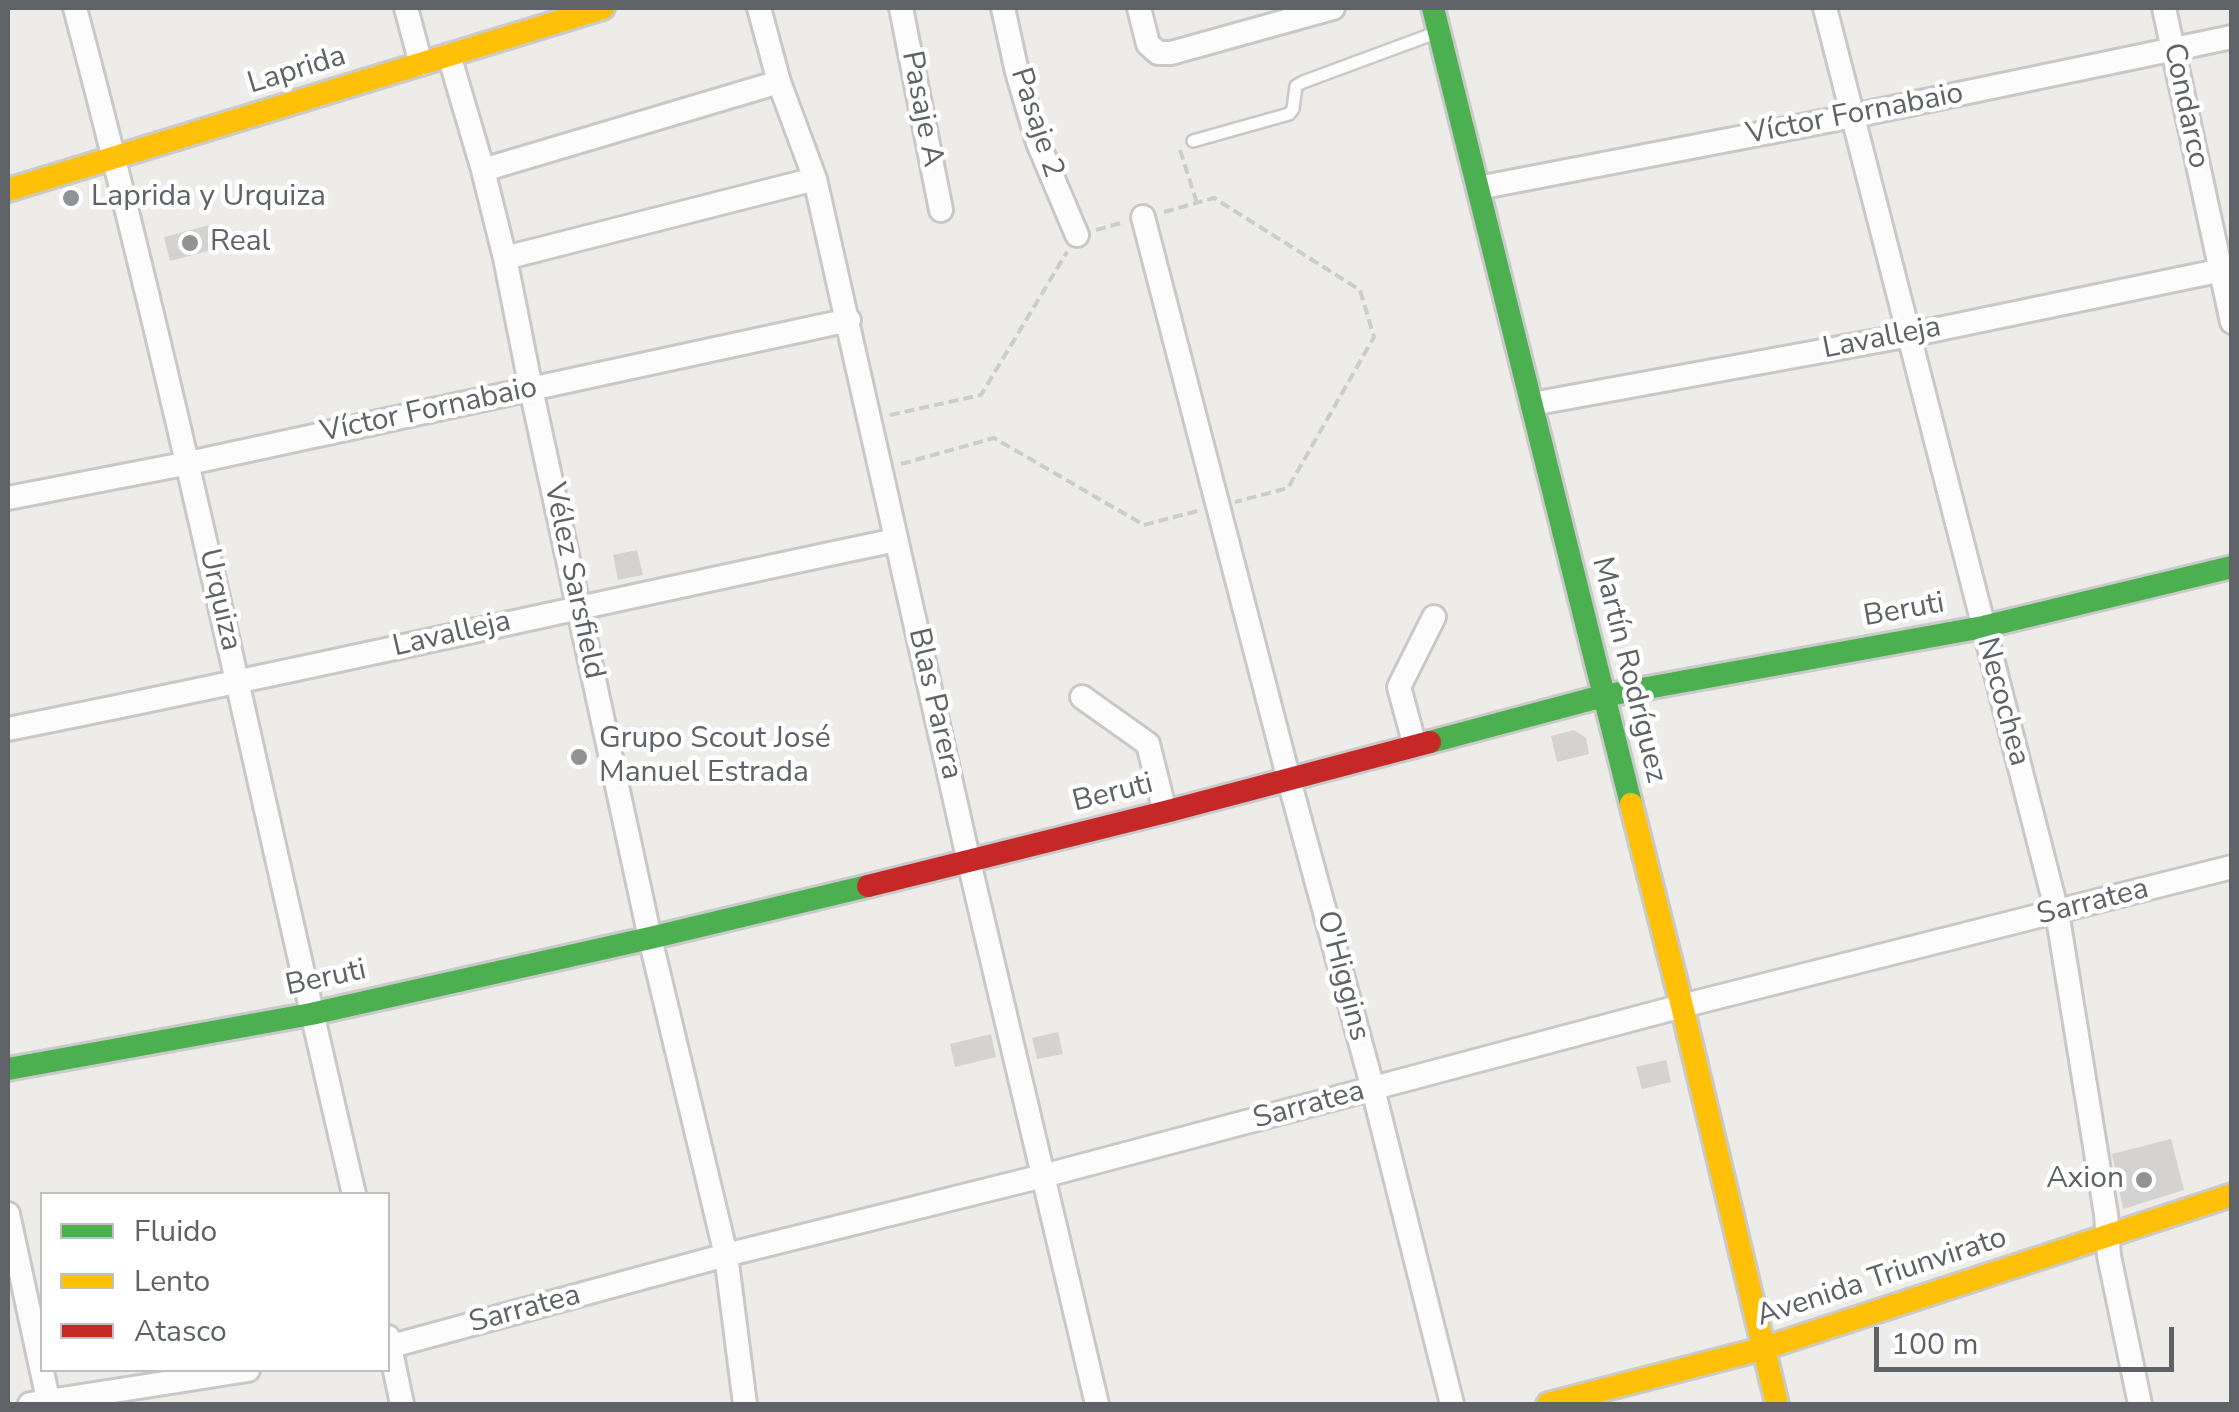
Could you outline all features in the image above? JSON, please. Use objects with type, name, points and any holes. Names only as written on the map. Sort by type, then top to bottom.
[{"type":"street","name":"Urquiza","points":[[75,8],[189,463],[354,1192]]},
{"type":"street","points":[[406,8],[422,64]]},
{"type":"street","name":"Laprida","points":[[8,190],[603,8]]},
{"type":"street","name":"Blas Parera","points":[[759,8],[780,82],[816,178],[969,862],[1097,1404]]},
{"type":"street","name":"Pasaje A","points":[[901,8],[941,210]]},
{"type":"street","name":"Pasaje 2","points":[[1003,8],[1038,143],[1077,235]]},
{"type":"street","points":[[1139,8],[1148,44],[1158,53],[1172,54],[1333,8]]},
{"type":"street","name":"Martín Rodríguez","points":[[1432,8],[1778,1404]]},
{"type":"street","name":"Necochea","points":[[1825,8],[2057,912],[2109,1256],[2140,1404]]},
{"type":"street","name":"Condarco","points":[[2164,8],[2226,269],[2232,322]]},
{"type":"street","name":"Víctor Fornabaio","points":[[1478,188],[1853,116],[2232,37]]},
{"type":"street","name":"Vélez Sarsfield","points":[[449,55],[505,258],[650,938],[726,1255],[745,1404]]},
{"type":"street","points":[[483,170],[780,82]]},
{"type":"street","points":[[505,258],[816,178]]},
{"type":"street","name":"O'Higgins","points":[[1143,218],[1452,1404]]},
{"type":"street","name":"Lavalleja","points":[[1532,404],[1910,335],[2226,269]]},
{"type":"street","name":"Víctor Fornabaio","points":[[8,498],[189,463],[849,320]]},
{"type":"street","name":"Lavalleja","points":[[8,729],[896,540]]},
{"type":"street","name":"Beruti","points":[[8,1069],[311,1014],[650,938],[1166,812],[1603,696],[1983,627],[2232,567]]},
{"type":"street","points":[[1415,746],[1399,688],[1434,616]]},
{"type":"street","points":[[1082,698],[1148,744],[1166,812]]},
{"type":"street","name":"Sarratea","points":[[390,1343],[1682,1006],[2232,867]]},
{"type":"street","name":"Avenida Triunvirato","points":[[1548,1404],[1765,1348],[2232,1195]]},
{"type":"street","points":[[8,1214],[42,1404],[236,1372]]},
{"type":"street","points":[[390,1353],[402,1404]]},
{"type":"lane","points":[[1193,141],[1289,114],[1296,86],[1439,32]]},
{"type":"path","points":[[1179,146],[1197,203]]},
{"type":"path","points":[[890,416],[980,395],[1077,235],[1214,198],[1360,290],[1374,338],[1288,488],[1144,525],[994,438],[900,464]]},
{"type":"building","name":"Real","points":[[209,225],[216,249],[170,261],[164,237]]},
{"type":"building","points":[[637,550],[643,575],[618,580],[613,555]]},
{"type":"building","points":[[1574,730],[1586,738],[1589,754],[1557,762],[1551,736]]},
{"type":"building","points":[[1058,1032],[1063,1054],[1037,1059],[1032,1038]]},
{"type":"building","points":[[991,1034],[996,1057],[955,1067],[950,1044]]},
{"type":"building","points":[[1666,1060],[1671,1082],[1642,1089],[1636,1067]]},
{"type":"building","points":[[2171,1139],[2184,1190],[2123,1209],[2112,1154]]},
{"type":"traffic: fast","points":[[1433,8],[1631,804]]},
{"type":"traffic: fast","points":[[1430,742],[1603,696],[1983,627],[2232,567]]},
{"type":"traffic: fast","points":[[8,1069],[311,1014],[868,886]]},
{"type":"traffic: slow","points":[[8,190],[603,8]]},
{"type":"traffic: slow","points":[[1631,804],[1777,1404]]},
{"type":"traffic: slow","points":[[1548,1404],[1765,1348],[2232,1195]]},
{"type":"traffic: jam","points":[[868,886],[1430,742]]},
{"type":"place","name":"Laprida y Urquiza","points":[[71,198]]},
{"type":"place","name":"Real","points":[[190,243]]},
{"type":"place","name":"Grupo Scout José Manuel Estrada","points":[[579,757]]},
{"type":"place","name":"Axion","points":[[2144,1180]]}]
